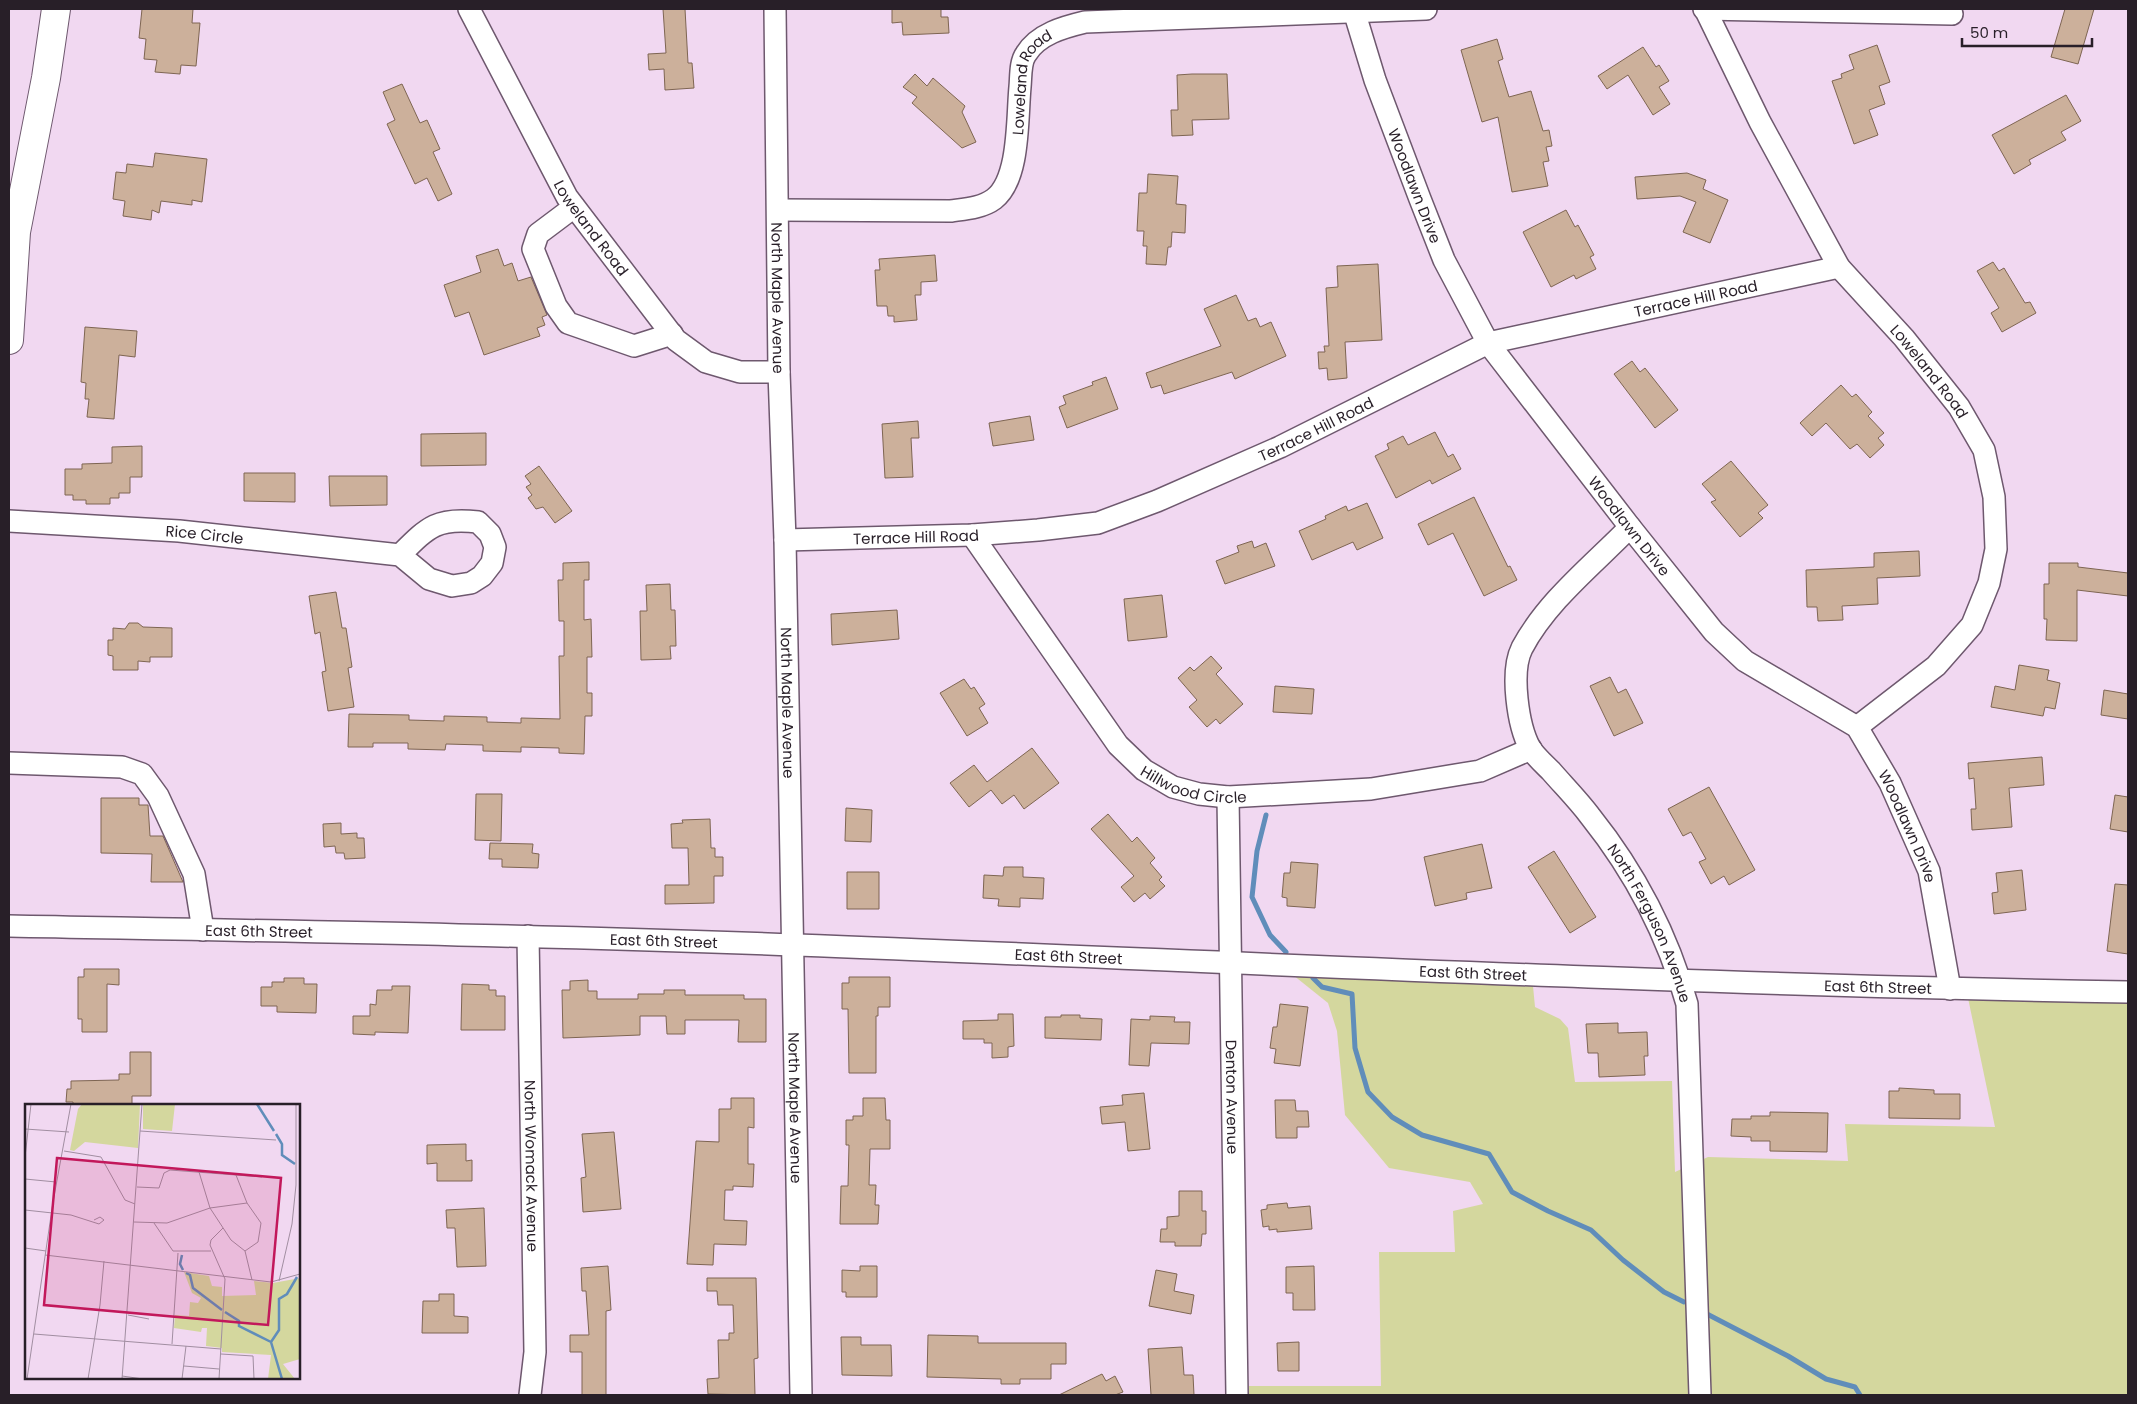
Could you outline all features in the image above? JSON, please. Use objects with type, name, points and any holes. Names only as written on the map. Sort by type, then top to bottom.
[{"type":"main road","points":[[9,340],[12,232],[46,78],[56,9]]},
{"type":"street","name":"Loweland Road","points":[[469,9],[562,188],[574,207],[676,340],[706,362],[740,372],[779,372]]},
{"type":"street","name":"North Maple Avenue","points":[[775,9],[779,372],[793,945],[801,1395]]},
{"type":"street","name":"Loweland Road","points":[[778,210],[951,211],[976,207],[994,199],[1006,186],[1013,168],[1021,71],[1025,54],[1042,38],[1064,27],[1085,22],[1426,9]]},
{"type":"street","name":"Loweland Road","points":[[1704,9],[1760,122],[1839,267],[1904,338],[1959,407],[1984,450],[1994,506],[1996,549],[1989,583],[1972,624],[1936,666],[1858,727]]},
{"type":"street","points":[[1704,9],[1952,14]]},
{"type":"street","name":"Woodlawn Drive","points":[[1354,11],[1375,80],[1444,260],[1488,343],[1714,632],[1745,661],[1858,727],[1890,782],[1930,871],[1950,989]]},
{"type":"street","points":[[574,207],[538,234],[533,249],[556,306],[568,323],[634,346],[672,334]]},
{"type":"street","name":"Terrace Hill Road","points":[[784,540],[972,535],[1098,523],[1157,502],[1280,447],[1488,343],[1839,267]]},
{"type":"street","name":"Rice Circle","points":[[9,521],[179,531],[400,555]]},
{"type":"street","name":"North Ferguson Avenue","points":[[1630,527],[1546,611],[1521,650],[1516,673],[1518,700],[1524,732],[1531,750],[1574,795],[1611,842],[1655,918],[1681,982],[1687,1004],[1700,1395]]},
{"type":"street","name":"Hillwood Circle","points":[[972,535],[1118,745],[1144,770],[1173,787],[1199,794],[1228,798],[1371,789],[1480,771],[1531,750]]},
{"type":"street","points":[[9,764],[122,767],[142,774],[158,796],[194,874],[203,930]]},
{"type":"street","name":"Denton Avenue","points":[[1228,798],[1237,1395]]},
{"type":"street","name":"East 6th Street","points":[[9,926],[528,936],[1230,962],[1681,982],[2128,992]]},
{"type":"street","name":"North Womack Avenue","points":[[528,936],[535,1352],[530,1395]]},
{"type":"green space","points":[[1293,975],[1371,976],[1533,986],[1535,1007],[1560,1019],[1568,1028],[1575,1082],[1672,1081],[1675,1172],[1708,1157],[1848,1161],[1845,1124],[1995,1127],[1968,998],[2128,999],[2128,1395],[1249,1395],[1249,1386],[1381,1386],[1379,1252],[1455,1252],[1453,1211],[1483,1204],[1470,1182],[1389,1168],[1345,1115],[1337,1031],[1328,1003]]},
{"type":"building","points":[[142,9],[193,9],[192,23],[200,23],[196,66],[181,65],[180,74],[155,72],[157,60],[144,59],[146,39],[139,38]]},
{"type":"building","points":[[663,9],[685,9],[688,63],[692,63],[694,88],[665,90],[664,69],[649,70],[648,54],[666,53]]},
{"type":"building","points":[[892,9],[941,9],[941,17],[948,17],[949,33],[903,35],[902,22],[892,23]]},
{"type":"building","points":[[2065,9],[2094,9],[2078,64],[2051,57]]},
{"type":"building","points":[[1497,39],[1503,59],[1498,61],[1509,97],[1531,91],[1543,131],[1549,130],[1552,146],[1546,147],[1549,161],[1543,162],[1548,186],[1512,192],[1498,117],[1482,122],[1461,50]]},
{"type":"building","points":[[1877,45],[1890,82],[1879,86],[1885,104],[1869,110],[1878,135],[1854,144],[1832,81],[1842,78],[1841,74],[1854,69],[1849,55]]},
{"type":"building","points":[[1643,47],[1656,67],[1659,65],[1669,81],[1659,87],[1670,104],[1653,115],[1628,75],[1607,89],[1598,76]]},
{"type":"building","points":[[915,74],[927,86],[933,78],[965,106],[962,112],[976,142],[962,148],[912,103],[917,97],[903,87]]},
{"type":"building","points":[[1227,74],[1229,119],[1192,120],[1193,135],[1172,136],[1171,110],[1178,110],[1177,75]]},
{"type":"building","points":[[402,84],[420,123],[427,120],[440,149],[433,152],[452,194],[438,201],[427,178],[415,184],[387,124],[395,120],[383,92]]},
{"type":"building","points":[[2066,95],[2081,121],[2061,132],[2066,140],[2029,160],[2031,164],[2014,174],[1992,135]]},
{"type":"building","points":[[155,153],[207,159],[202,202],[192,200],[192,205],[161,201],[159,213],[152,210],[151,220],[123,216],[125,201],[113,199],[116,172],[126,173],[127,164],[153,167]]},
{"type":"building","points":[[1687,173],[1706,180],[1703,189],[1728,200],[1710,243],[1683,232],[1696,202],[1680,196],[1637,199],[1635,177]]},
{"type":"building","points":[[1148,174],[1178,176],[1176,204],[1186,205],[1185,233],[1172,232],[1171,247],[1168,247],[1166,265],[1146,264],[1147,246],[1143,246],[1144,231],[1137,231],[1139,193],[1147,193]]},
{"type":"building","points":[[1566,210],[1575,227],[1578,225],[1594,255],[1590,257],[1596,269],[1576,279],[1574,275],[1551,287],[1523,232]]},
{"type":"building","points":[[498,249],[504,266],[512,263],[518,281],[531,277],[547,315],[542,317],[545,325],[537,328],[540,336],[484,355],[469,312],[455,317],[444,285],[481,272],[476,256]]},
{"type":"building","points":[[935,255],[937,281],[921,282],[921,295],[915,295],[917,320],[894,322],[894,316],[888,316],[887,306],[877,306],[875,270],[880,270],[879,259]]},
{"type":"building","points":[[1993,262],[1999,271],[2004,268],[2025,303],[2030,302],[2036,313],[2002,332],[1991,313],[1999,308],[1977,271]]},
{"type":"building","points":[[1378,264],[1382,340],[1345,342],[1347,378],[1328,380],[1327,368],[1319,369],[1318,352],[1325,352],[1324,346],[1329,346],[1326,288],[1338,287],[1337,266]]},
{"type":"building","points":[[1236,295],[1248,321],[1256,318],[1260,327],[1271,322],[1286,356],[1235,379],[1232,372],[1164,394],[1161,385],[1151,388],[1146,373],[1221,346],[1204,309]]},
{"type":"building","points":[[85,327],[137,331],[135,357],[119,355],[114,419],[87,417],[89,399],[85,399],[86,383],[81,382]]},
{"type":"building","points":[[1632,361],[1640,372],[1645,368],[1678,410],[1655,428],[1614,374]]},
{"type":"building","points":[[1106,377],[1118,409],[1067,428],[1059,407],[1066,404],[1063,396],[1093,385],[1092,382]]},
{"type":"building","points":[[1841,385],[1852,397],[1856,394],[1872,412],[1868,416],[1884,433],[1878,438],[1884,445],[1870,458],[1857,444],[1850,449],[1826,423],[1812,436],[1800,423]]},
{"type":"building","points":[[1030,416],[1034,440],[993,446],[989,423]]},
{"type":"building","points":[[918,421],[919,438],[911,438],[913,477],[885,478],[882,424]]},
{"type":"building","points":[[1435,432],[1448,457],[1453,454],[1461,469],[1432,484],[1430,480],[1396,498],[1375,456],[1389,449],[1387,444],[1403,436],[1408,445]]},
{"type":"building","points":[[486,433],[486,465],[421,466],[421,434]]},
{"type":"building","points":[[142,446],[142,477],[130,477],[130,493],[119,493],[119,498],[110,498],[110,504],[86,504],[86,500],[73,500],[73,495],[65,495],[65,469],[82,469],[82,464],[112,463],[112,447]]},
{"type":"building","points":[[1731,461],[1768,505],[1758,513],[1763,518],[1740,537],[1711,502],[1716,500],[1702,484]]},
{"type":"building","points":[[539,466],[572,511],[555,523],[543,507],[536,509],[528,498],[532,495],[526,487],[531,484],[525,476]]},
{"type":"building","points":[[244,473],[295,473],[295,502],[244,501]]},
{"type":"building","points":[[329,476],[387,476],[387,505],[330,506]]},
{"type":"building","points":[[1474,497],[1508,567],[1510,566],[1517,580],[1484,596],[1453,533],[1428,545],[1418,524]]},
{"type":"building","points":[[1367,503],[1383,538],[1357,550],[1353,542],[1312,560],[1299,531],[1326,519],[1325,516],[1346,506],[1348,511]]},
{"type":"building","points":[[1252,541],[1254,548],[1266,543],[1275,566],[1225,584],[1216,561],[1239,552],[1237,546]]},
{"type":"building","points":[[1919,551],[1920,576],[1877,578],[1878,604],[1842,606],[1843,620],[1818,621],[1817,607],[1807,607],[1806,570],[1874,567],[1874,553]]},
{"type":"building","points":[[589,562],[589,580],[584,580],[584,620],[591,619],[592,657],[587,657],[587,693],[592,693],[592,716],[585,716],[584,754],[559,753],[559,748],[521,747],[521,752],[483,751],[483,745],[446,744],[445,750],[408,749],[408,743],[373,743],[373,747],[348,747],[349,714],[409,715],[409,720],[444,721],[444,716],[487,717],[487,722],[521,723],[521,718],[560,719],[559,656],[564,656],[564,621],[559,621],[558,580],[563,580],[563,563]]},
{"type":"building","points":[[2049,563],[2078,563],[2078,567],[2128,573],[2128,596],[2077,590],[2077,641],[2046,640],[2047,619],[2044,619],[2044,584],[2049,584]]},
{"type":"building","points":[[670,584],[671,610],[675,610],[676,646],[670,646],[671,659],[641,660],[640,611],[647,611],[646,585]]},
{"type":"building","points":[[336,592],[342,628],[346,628],[352,667],[348,668],[354,707],[328,711],[322,672],[326,671],[320,632],[315,634],[309,596]]},
{"type":"building","points":[[1162,595],[1167,637],[1128,641],[1124,599]]},
{"type":"building","points":[[897,610],[899,639],[832,645],[831,614]]},
{"type":"building","points":[[129,623],[138,623],[143,627],[172,628],[172,657],[150,657],[150,662],[138,661],[138,670],[113,670],[113,656],[108,655],[108,640],[113,640],[113,628],[125,629]]},
{"type":"building","points":[[1211,656],[1222,668],[1216,674],[1243,704],[1220,724],[1216,719],[1207,727],[1189,707],[1197,700],[1178,678],[1190,667],[1194,671]]},
{"type":"building","points":[[2019,665],[2049,670],[2047,680],[2060,683],[2055,709],[2045,707],[2043,716],[1991,707],[1995,686],[2015,690]]},
{"type":"building","points":[[1610,677],[1618,693],[1626,689],[1643,723],[1614,736],[1590,686]]},
{"type":"building","points":[[964,679],[971,689],[974,687],[985,704],[979,708],[988,723],[967,736],[940,693]]},
{"type":"building","points":[[1275,686],[1314,689],[1312,714],[1273,712]]},
{"type":"building","points":[[2104,690],[2128,694],[2128,719],[2101,715]]},
{"type":"building","points":[[1032,748],[1059,783],[1024,809],[1014,795],[1002,804],[991,790],[969,807],[950,783],[974,765],[987,782]]},
{"type":"building","points":[[2042,757],[2044,785],[2009,788],[2012,827],[1972,830],[1971,809],[1976,809],[1974,778],[1969,779],[1968,763]]},
{"type":"building","points":[[1709,787],[1755,870],[1729,885],[1724,876],[1711,884],[1699,862],[1706,859],[1691,832],[1683,836],[1668,809]]},
{"type":"building","points":[[476,794],[502,794],[501,841],[475,840]]},
{"type":"building","points":[[2115,795],[2128,797],[2128,832],[2110,829]]},
{"type":"building","points":[[101,798],[139,798],[139,805],[148,805],[150,836],[163,836],[183,882],[151,882],[152,854],[101,853]]},
{"type":"building","points":[[846,808],[872,810],[871,842],[845,841]]},
{"type":"building","points":[[1108,814],[1132,842],[1137,837],[1155,858],[1150,863],[1162,877],[1159,880],[1165,886],[1150,899],[1145,893],[1134,902],[1121,887],[1134,876],[1091,829]]},
{"type":"building","points":[[710,819],[711,848],[715,848],[715,857],[723,857],[723,876],[714,876],[714,903],[665,904],[665,885],[689,885],[688,848],[672,848],[671,824],[683,823],[682,820]]},
{"type":"building","points":[[341,823],[341,834],[357,833],[357,838],[364,838],[365,858],[345,859],[344,853],[336,853],[335,846],[324,847],[323,824]]},
{"type":"building","points":[[490,843],[533,844],[532,853],[539,854],[538,868],[502,867],[502,859],[489,859]]},
{"type":"building","points":[[1482,844],[1492,888],[1466,893],[1467,899],[1435,906],[1424,857]]},
{"type":"building","points":[[1554,851],[1596,917],[1570,933],[1528,867]]},
{"type":"building","points":[[1291,862],[1318,864],[1315,908],[1287,906],[1287,898],[1282,897],[1284,873],[1290,873]]},
{"type":"building","points":[[1004,867],[1023,867],[1023,877],[1044,878],[1043,899],[1020,898],[1020,907],[998,906],[999,899],[983,898],[984,875],[1003,876]]},
{"type":"building","points":[[2022,870],[2026,910],[1994,914],[1992,893],[1998,892],[1996,873]]},
{"type":"building","points":[[847,872],[879,872],[879,909],[847,909]]},
{"type":"building","points":[[2115,884],[2128,885],[2128,954],[2107,951]]},
{"type":"building","points":[[84,969],[119,969],[119,985],[107,984],[107,1032],[82,1032],[82,1019],[78,1019],[78,977],[84,977]]},
{"type":"building","points":[[849,977],[890,977],[890,1007],[878,1007],[878,1016],[876,1016],[876,1073],[849,1073],[848,1009],[842,1009],[842,983],[849,983]]},
{"type":"building","points":[[284,978],[304,978],[304,984],[317,984],[316,1013],[277,1012],[277,1006],[261,1006],[261,987],[272,987],[272,982],[284,982]]},
{"type":"building","points":[[588,980],[588,991],[597,991],[597,999],[638,999],[638,994],[664,994],[664,990],[685,990],[685,995],[744,995],[744,999],[766,999],[766,1042],[738,1042],[739,1020],[685,1020],[685,1034],[667,1034],[666,1016],[640,1016],[640,1035],[563,1038],[562,990],[570,990],[570,981]]},
{"type":"building","points":[[462,984],[489,985],[489,990],[496,990],[496,996],[505,996],[505,1030],[461,1030]]},
{"type":"building","points":[[392,986],[410,986],[408,1033],[375,1032],[375,1035],[353,1034],[353,1016],[370,1016],[370,1004],[376,1005],[377,990],[392,990]]},
{"type":"building","points":[[1280,1004],[1308,1007],[1300,1066],[1274,1063],[1276,1049],[1270,1048],[1273,1027],[1277,1027]]},
{"type":"building","points":[[998,1014],[1013,1014],[1014,1046],[1008,1047],[1008,1057],[992,1058],[992,1043],[984,1043],[984,1039],[963,1039],[963,1021],[998,1020]]},
{"type":"building","points":[[1061,1015],[1080,1015],[1080,1018],[1102,1019],[1101,1040],[1045,1038],[1045,1017],[1061,1017]]},
{"type":"building","points":[[1150,1016],[1175,1017],[1174,1022],[1190,1022],[1189,1044],[1151,1043],[1149,1066],[1129,1065],[1131,1019],[1150,1020]]},
{"type":"building","points":[[1618,1023],[1618,1033],[1647,1032],[1648,1056],[1644,1056],[1645,1075],[1599,1077],[1598,1053],[1588,1053],[1586,1024]]},
{"type":"building","points":[[130,1052],[151,1052],[151,1096],[132,1096],[132,1104],[73,1104],[73,1102],[66,1102],[67,1089],[71,1089],[71,1081],[119,1080],[119,1074],[130,1074]]},
{"type":"building","points":[[1899,1088],[1934,1090],[1934,1094],[1960,1094],[1960,1119],[1889,1118],[1889,1091],[1899,1091]]},
{"type":"building","points":[[1144,1093],[1150,1149],[1128,1151],[1125,1122],[1102,1124],[1100,1107],[1123,1105],[1122,1095]]},
{"type":"building","points":[[731,1098],[754,1098],[754,1128],[748,1127],[748,1164],[754,1164],[753,1187],[733,1186],[733,1190],[725,1190],[724,1220],[747,1221],[746,1245],[714,1244],[713,1265],[687,1264],[696,1141],[719,1142],[719,1109],[731,1109]]},
{"type":"building","points":[[863,1098],[885,1098],[886,1120],[890,1120],[890,1149],[870,1149],[869,1185],[876,1185],[875,1205],[879,1205],[878,1224],[840,1224],[841,1186],[848,1186],[849,1145],[846,1145],[846,1120],[853,1120],[853,1116],[863,1116]]},
{"type":"building","points":[[1275,1100],[1295,1100],[1296,1111],[1308,1111],[1309,1127],[1297,1127],[1297,1138],[1276,1138]]},
{"type":"building","points":[[1770,1112],[1828,1113],[1827,1152],[1770,1151],[1770,1141],[1751,1141],[1751,1137],[1731,1136],[1732,1119],[1770,1116]]},
{"type":"building","points":[[614,1132],[621,1209],[583,1212],[581,1178],[586,1177],[582,1134]]},
{"type":"building","points":[[466,1144],[466,1161],[472,1160],[472,1181],[437,1181],[437,1163],[427,1164],[427,1145]]},
{"type":"building","points":[[1179,1191],[1202,1191],[1202,1211],[1206,1211],[1206,1234],[1202,1234],[1201,1246],[1175,1246],[1175,1242],[1160,1242],[1161,1229],[1167,1229],[1167,1217],[1179,1216]]},
{"type":"building","points":[[1287,1203],[1288,1208],[1310,1206],[1312,1229],[1277,1232],[1277,1229],[1269,1230],[1269,1226],[1263,1227],[1261,1210],[1267,1209],[1267,1205]]},
{"type":"building","points":[[484,1208],[486,1266],[457,1267],[455,1228],[447,1228],[446,1210]]},
{"type":"building","points":[[608,1266],[611,1310],[606,1311],[606,1395],[582,1395],[582,1352],[570,1352],[570,1335],[589,1335],[586,1291],[582,1291],[581,1268]]},
{"type":"building","points":[[860,1266],[877,1266],[877,1297],[846,1297],[846,1292],[842,1292],[842,1270],[860,1271]]},
{"type":"building","points":[[1314,1266],[1315,1310],[1293,1310],[1293,1293],[1286,1293],[1286,1267]]},
{"type":"building","points":[[1156,1270],[1177,1274],[1174,1291],[1194,1295],[1191,1314],[1149,1306]]},
{"type":"building","points":[[707,1278],[756,1278],[758,1358],[754,1359],[755,1395],[708,1394],[707,1379],[719,1378],[718,1340],[729,1340],[729,1333],[734,1333],[733,1305],[718,1305],[717,1291],[707,1291]]},
{"type":"building","points":[[439,1294],[454,1294],[454,1316],[468,1317],[468,1333],[422,1333],[423,1301],[439,1301]]},
{"type":"building","points":[[928,1335],[978,1336],[978,1343],[1066,1343],[1066,1364],[1051,1364],[1051,1379],[1020,1379],[1020,1384],[1001,1384],[1001,1379],[927,1377]]},
{"type":"building","points":[[841,1337],[861,1337],[861,1345],[891,1345],[892,1376],[842,1375]]},
{"type":"building","points":[[1299,1342],[1299,1371],[1278,1371],[1277,1343]]},
{"type":"building","points":[[1182,1347],[1184,1375],[1193,1375],[1194,1395],[1151,1395],[1148,1349]]},
{"type":"building","points":[[1102,1374],[1106,1381],[1115,1376],[1123,1392],[1115,1395],[1059,1395]]},
{"type":"waterway","points":[[1266,815],[1257,851],[1252,897],[1270,935],[1286,952]]},
{"type":"waterway","points":[[1313,978],[1322,987],[1352,994],[1355,1048],[1368,1092],[1392,1117],[1422,1135],[1489,1154],[1512,1192],[1548,1211],[1591,1230],[1623,1260],[1664,1292],[1684,1302]]},
{"type":"waterway","points":[[1707,1314],[1788,1356],[1826,1379],[1855,1387],[1860,1395]]}]
